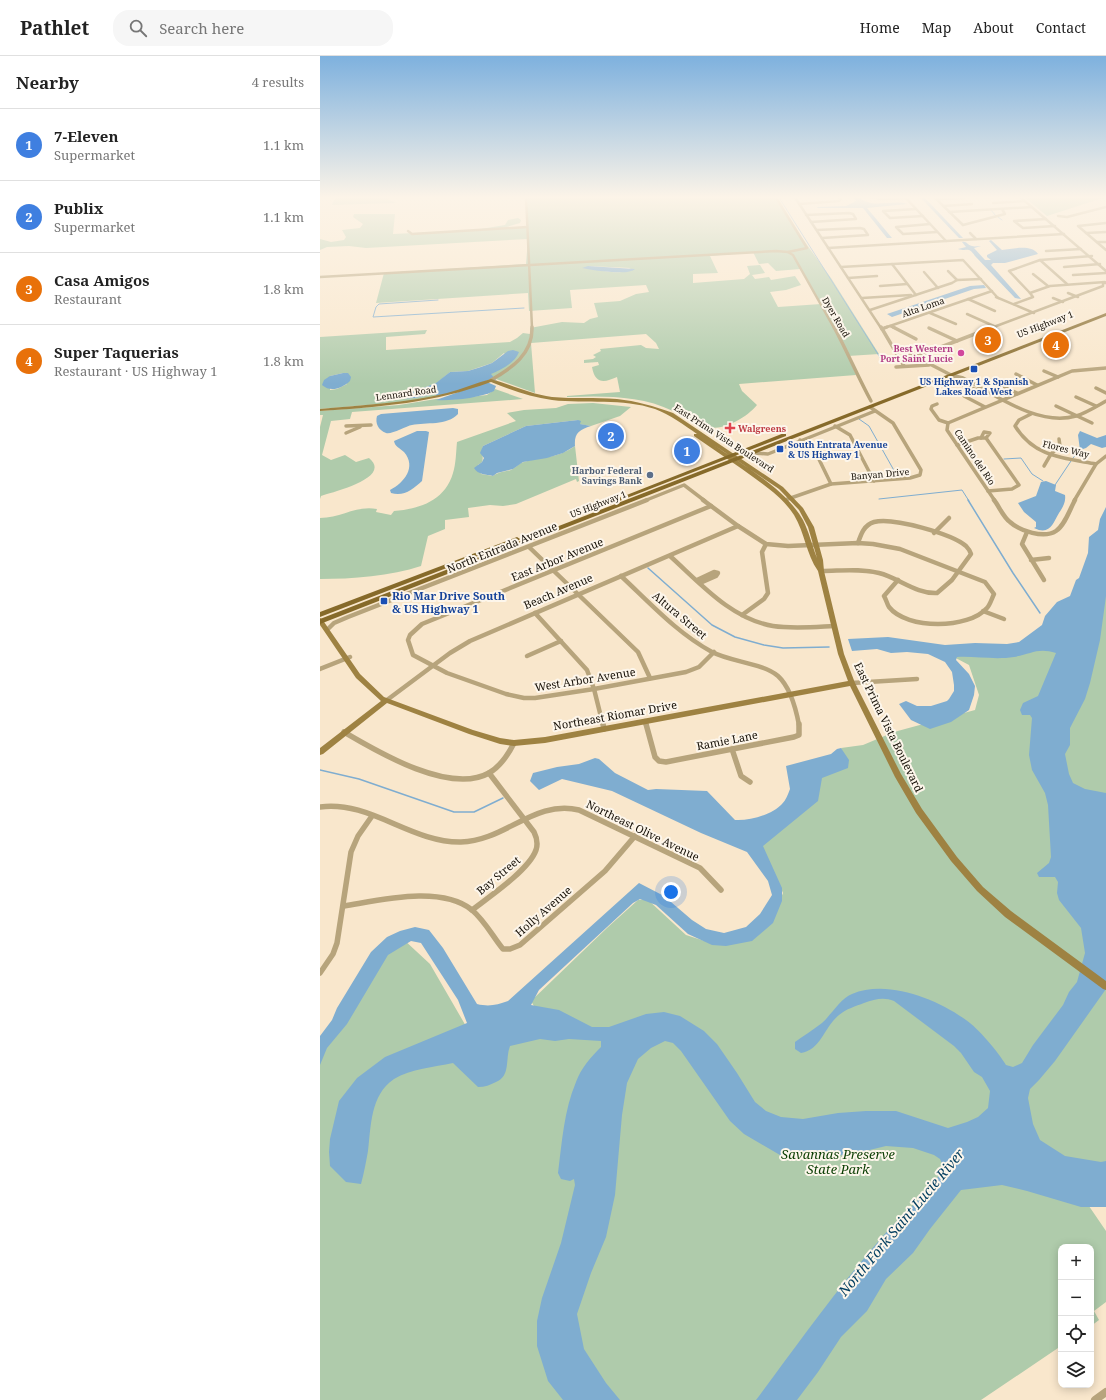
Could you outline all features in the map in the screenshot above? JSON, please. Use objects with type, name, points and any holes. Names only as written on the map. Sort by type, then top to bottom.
[{"type":"main road","name":"US Highway 1","points":[[321,619],[733,458],[754,453],[801,437],[870,407],[878,401],[1106,310]]},
{"type":"main road","name":"US Highway 1","points":[[1038,338],[1106,314]]},
{"type":"main road","name":"US Highway 1","points":[[544,531],[557,523],[870,407]]},
{"type":"main road","points":[[321,619],[346,615],[534,538],[544,531]]},
{"type":"street","points":[[489,381],[520,360],[531,342],[529,259]]},
{"type":"street","points":[[320,277],[640,259]]},
{"type":"street","name":"Dyer Road","points":[[795,259],[845,347],[870,407]]},
{"type":"street","points":[[835,259],[893,345],[904,366]]},
{"type":"street","points":[[1014,304],[1033,297],[1009,271],[1040,260],[1056,259]]},
{"type":"street","points":[[1094,259],[1106,271]]},
{"type":"street","points":[[841,267],[963,260],[998,298]]},
{"type":"street","points":[[1040,260],[1067,284]]},
{"type":"street","points":[[892,264],[916,295]]},
{"type":"street","points":[[1064,267],[1100,264]]},
{"type":"street","points":[[948,271],[957,280]]},
{"type":"street","points":[[1073,275],[1106,271]]},
{"type":"street","points":[[924,272],[938,288]]},
{"type":"street","points":[[1034,274],[1048,286]]},
{"type":"street","points":[[848,278],[877,276]]},
{"type":"street","points":[[870,310],[938,288],[957,280],[981,279]]},
{"type":"street","points":[[1030,293],[1048,286],[1105,283]]},
{"type":"street","points":[[1068,293],[1078,297],[1103,286],[1105,283]]},
{"type":"street","points":[[880,286],[907,284]]},
{"type":"street","points":[[915,357],[1106,287]]},
{"type":"street","name":"Alta Loma","points":[[882,329],[992,291]]},
{"type":"street","points":[[986,293],[1034,313]]},
{"type":"street","points":[[862,298],[916,295]]},
{"type":"street","points":[[1053,298],[1063,302]]},
{"type":"street","points":[[968,299],[995,311]]},
{"type":"street","points":[[930,313],[956,324]]},
{"type":"street","points":[[968,314],[996,327]]},
{"type":"street","points":[[890,326],[916,339]]},
{"type":"street","points":[[929,328],[957,341]]},
{"type":"street","points":[[893,345],[948,373],[953,378],[966,385],[998,400],[1003,400],[1031,414],[1050,419],[1061,419],[1077,416],[1106,401]]},
{"type":"street","points":[[896,366],[931,364]]},
{"type":"street","name":"Camino del Rio","points":[[1106,368],[1077,369],[1058,376],[948,423],[947,430],[1009,522],[1027,532],[1046,534],[1055,532],[1061,526],[1078,492],[1096,464],[1106,456]]},
{"type":"street","points":[[1044,371],[1058,376]]},
{"type":"street","points":[[1016,374],[1037,385]]},
{"type":"street","name":"East Prima Vista Boulevard","points":[[489,381],[527,397],[610,402],[651,410],[676,422],[781,488],[792,498],[806,518],[812,544],[814,563],[820,571],[834,626],[852,683],[898,775],[919,811],[954,859],[980,889],[1002,909],[1105,986]]},
{"type":"street","name":"Lennard Road","points":[[320,410],[417,402],[457,392],[489,381]]},
{"type":"street","points":[[996,383],[1017,393]]},
{"type":"street","points":[[1096,388],[1106,393]]},
{"type":"street","points":[[964,396],[985,407]]},
{"type":"street","points":[[1076,397],[1096,406]]},
{"type":"street","name":"Banyan Drive","points":[[878,401],[877,409],[881,414]]},
{"type":"street","points":[[937,404],[932,406],[932,409],[939,420],[948,423]]},
{"type":"street","points":[[1056,406],[1092,423]]},
{"type":"street","points":[[754,453],[768,454],[801,437],[835,426],[870,407]]},
{"type":"street","name":"Banyan Drive","points":[[819,488],[919,478],[923,475],[923,470],[894,422],[870,407]]},
{"type":"street","name":"Flores Way","points":[[1031,414],[1019,420],[1015,425],[1031,447],[1039,451],[1096,464]]},
{"type":"street","points":[[346,432],[365,425]]},
{"type":"street","points":[[346,426],[371,425]]},
{"type":"street","points":[[835,426],[850,435],[874,481]]},
{"type":"street","points":[[981,438],[984,432],[990,433],[986,438]]},
{"type":"street","points":[[801,437],[814,449],[831,484]]},
{"type":"street","points":[[957,445],[986,438]]},
{"type":"street","points":[[986,438],[1019,485],[1014,488],[988,491]]},
{"type":"street","points":[[1044,466],[1051,454],[1060,446],[1059,439]]},
{"type":"street","name":"East Prima Vista Boulevard","points":[[733,458],[785,500],[800,519],[812,544]]},
{"type":"street","name":"Banyan Drive","points":[[785,500],[831,484],[896,480]]},
{"type":"street","name":"North Entrada Avenue","points":[[330,628],[334,623],[346,615],[529,546],[684,485],[711,506]]},
{"type":"street","points":[[711,506],[766,544],[788,546],[858,543],[900,549],[985,582],[994,594],[993,599],[984,611],[973,618],[961,623],[928,624],[908,618],[890,610],[885,603],[884,596],[898,580]]},
{"type":"street","name":"East Arbor Avenue","points":[[434,666],[414,655],[409,646],[408,640],[414,630],[422,624],[711,506]]},
{"type":"street","points":[[934,533],[949,518]]},
{"type":"street","points":[[820,571],[870,571],[880,573],[931,593],[936,593],[940,592],[970,558],[970,550],[962,543],[901,521],[880,521],[863,528],[859,536],[858,543]]},
{"type":"street","name":"Beach Avenue","points":[[320,752],[387,700],[470,641],[738,526]]},
{"type":"street","points":[[1027,532],[1022,544],[1044,580]]},
{"type":"street","points":[[742,616],[764,599],[768,593],[762,552],[766,544]]},
{"type":"street","points":[[529,546],[638,652],[650,678]]},
{"type":"street","points":[[670,556],[742,616],[764,624],[786,628],[834,626]]},
{"type":"street","points":[[1031,560],[1049,558]]},
{"type":"street","name":"Altura Street","points":[[621,576],[682,631],[698,643],[733,660],[762,667],[773,672],[783,681],[789,695]]},
{"type":"street","points":[[984,611],[1004,619]]},
{"type":"street","points":[[535,613],[587,670],[594,689],[604,729]]},
{"type":"street","name":"Northeast Riomar Drive","points":[[321,619],[330,628],[358,676],[382,699],[470,732],[500,741],[514,743],[545,740],[852,683]]},
{"type":"street","name":"Northeast Riomar Drive","points":[[321,619],[348,658]]},
{"type":"street","points":[[527,656],[560,641]]},
{"type":"street","name":"West Arbor Avenue","points":[[434,666],[447,673],[506,694],[524,698],[535,698],[686,672],[699,668],[714,652]]},
{"type":"street","points":[[320,669],[348,658]]},
{"type":"street","points":[[852,683],[917,679]]},
{"type":"street","name":"Ramie Lane","points":[[645,721],[655,757],[659,761],[666,762],[799,735],[800,726],[789,695]]},
{"type":"street","points":[[344,732],[373,749],[439,775],[463,779],[475,778],[489,773],[500,765],[507,757],[514,743]]},
{"type":"street","points":[[732,749],[741,776],[750,782]]},
{"type":"street","name":"Bay Street","points":[[472,910],[526,866],[533,857],[537,848],[536,838],[489,773]]},
{"type":"street","name":"Northeast Olive Avenue","points":[[320,807],[340,806],[355,809],[423,837],[449,842],[479,840],[497,834],[541,812],[555,808],[567,807],[579,810],[700,868],[721,890]]},
{"type":"street","points":[[320,973],[330,958],[337,943],[344,906],[351,852],[358,836],[372,816]]},
{"type":"street","name":"Holly Avenue","points":[[344,906],[430,896],[452,900],[472,910],[503,949],[510,949],[520,945],[605,871],[635,836]]},
{"type":"street","points":[[1094,1400],[1106,1392]]},
{"type":"green space","points":[[526,259],[711,259],[718,273],[693,274],[693,283],[744,279],[750,274],[747,266],[760,265],[765,273],[752,275],[755,279],[769,277],[771,280],[795,276],[801,285],[786,290],[770,292],[778,307],[821,304],[800,269],[776,271],[768,263],[759,264],[756,259],[817,259],[831,278],[879,354],[848,356],[856,375],[739,384],[742,391],[757,405],[743,418],[718,428],[702,427],[701,429],[677,413],[648,402],[634,399],[608,397],[567,397],[620,392],[617,377],[601,381],[595,377],[592,367],[599,365],[598,362],[584,363],[584,360],[593,359],[596,357],[593,355],[601,351],[600,349],[641,345],[646,348],[659,349],[656,343],[646,334],[531,343],[535,393],[496,379],[490,374],[511,362],[504,353],[492,363],[468,371],[450,372],[437,383],[396,399],[415,398],[436,394],[436,397],[416,401],[320,409],[320,337],[427,330],[425,334],[386,337],[386,350],[510,342],[523,333],[530,334],[530,328],[562,322],[584,323],[590,319],[598,317],[594,303],[620,301],[636,294],[649,292],[646,285],[570,290],[572,308],[529,311],[528,293],[376,303],[384,273],[526,264]],"holes":[[[588,266],[631,268],[623,272],[614,272],[599,270]],[[343,373],[347,384],[337,389],[330,390],[330,376]]]},
{"type":"green space","points":[[495,389],[523,399],[352,412],[350,419],[331,421],[322,455],[331,460],[345,455],[356,462],[369,458],[374,465],[373,472],[368,478],[348,487],[321,496],[320,499],[320,427],[323,415],[320,415],[320,411],[399,405],[436,399],[444,400],[487,395]]},
{"type":"green space","points":[[593,403],[631,407],[620,416],[591,426],[579,424],[578,420],[526,426],[483,446],[482,462],[478,465],[481,474],[493,476],[511,470],[522,463],[556,455],[575,446],[579,481],[577,482],[576,479],[516,504],[468,508],[469,517],[445,520],[445,529],[428,536],[421,566],[371,576],[320,579],[320,518],[369,508],[377,509],[376,512],[391,515],[394,511],[413,508],[430,502],[444,490],[449,483],[455,466],[457,442],[516,421],[507,413],[524,410],[556,408],[568,404]]},
{"type":"green space","name":"Savannas Preserve State Park","points":[[1106,544],[1106,1188],[1078,1190],[1106,1231],[1106,1302],[1094,1311],[1094,1244],[1058,1244],[1058,1348],[981,1400],[320,1400],[320,1053],[354,981],[402,938],[430,964],[474,1040],[538,1013],[531,1001],[638,900],[647,899],[686,935],[717,945],[772,919],[783,893],[761,845],[817,778],[848,765],[841,748],[863,745],[894,732],[975,710],[979,695],[969,665],[950,655],[1034,645],[1059,649]]},
{"type":"green space","name":"Savannas Preserve State Park","points":[[1094,1311],[1099,1320],[1094,1324]]},
{"type":"water","points":[[978,259],[991,260],[989,259],[1021,259],[1005,263],[993,263],[991,265],[1021,299],[1015,298]]},
{"type":"water","points":[[588,266],[635,269],[631,271],[618,272],[582,268]]},
{"type":"water","points":[[984,285],[986,288],[974,289],[892,317],[887,314],[970,286]]},
{"type":"water","points":[[513,350],[519,352],[514,360],[491,374],[497,381],[491,379],[471,387],[436,397],[436,394],[415,398],[395,399],[436,383],[450,372],[468,371],[492,363],[508,351]]},
{"type":"water","points":[[348,373],[351,377],[350,381],[344,386],[336,389],[329,389],[322,385],[324,380],[330,376]]},
{"type":"water","points":[[487,382],[496,386],[494,391],[481,396],[450,400],[436,400]]},
{"type":"water","points":[[453,408],[458,409],[458,414],[453,418],[442,422],[412,425],[391,433],[383,432],[379,428],[376,419],[377,416],[381,414]]},
{"type":"water","points":[[578,420],[581,421],[580,424],[591,426],[578,433],[575,438],[575,446],[563,453],[547,458],[523,462],[513,469],[497,473],[493,476],[480,473],[474,468],[482,462],[484,458],[480,453],[483,446],[526,426]]},
{"type":"water","points":[[417,431],[429,432],[422,481],[404,493],[391,493],[390,490],[404,479],[409,469],[408,458],[394,441]]},
{"type":"water","points":[[1080,431],[1097,438],[1106,435],[1106,447],[1102,448],[1091,444],[1080,450],[1078,435]]},
{"type":"water","points":[[1046,481],[1056,485],[1055,491],[1065,495],[1065,500],[1063,507],[1053,524],[1047,529],[1039,530],[1034,528],[1036,527],[1036,522],[1024,512],[1018,503],[1036,496],[1041,482]]},
{"type":"water","name":"North Fork Saint Lucie River","points":[[1106,507],[1106,596],[1100,640],[1090,683],[1085,699],[1070,728],[1070,745],[1065,754],[1069,774],[1073,783],[1085,789],[1106,793],[1106,989],[1055,1061],[1030,1089],[1028,1098],[1033,1124],[1040,1140],[1065,1156],[1101,1162],[1106,1161],[1106,1207],[1081,1207],[1002,1185],[961,1190],[913,1253],[886,1279],[867,1311],[841,1337],[797,1400],[756,1400],[850,1275],[883,1236],[931,1186],[944,1168],[940,1159],[934,1155],[913,1148],[886,1146],[853,1154],[803,1159],[780,1155],[744,1134],[730,1121],[681,1051],[673,1043],[665,1041],[651,1048],[638,1059],[627,1083],[622,1115],[615,1195],[606,1237],[591,1273],[577,1314],[584,1349],[606,1383],[620,1400],[563,1400],[548,1381],[537,1346],[537,1321],[542,1298],[561,1243],[575,1185],[574,1179],[570,1181],[561,1179],[558,1173],[566,1115],[578,1077],[587,1063],[601,1047],[601,1041],[569,1039],[555,1041],[540,1039],[510,1046],[504,1076],[496,1082],[483,1087],[478,1087],[453,1063],[415,1071],[394,1079],[386,1086],[376,1102],[371,1122],[368,1151],[361,1184],[346,1182],[330,1166],[330,1139],[339,1101],[357,1078],[385,1057],[467,1023],[458,1000],[421,943],[411,941],[388,955],[347,1024],[327,1048],[320,1065],[320,1036],[332,1020],[337,1008],[371,952],[387,937],[400,931],[415,927],[429,930],[443,948],[477,1004],[489,1005],[508,1001],[639,883],[664,896],[692,920],[706,929],[724,933],[746,927],[760,914],[772,895],[768,881],[747,852],[701,833],[612,791],[562,779],[539,790],[530,781],[533,773],[557,767],[579,764],[595,758],[599,759],[615,773],[648,790],[707,791],[735,820],[741,820],[766,814],[778,808],[783,802],[790,789],[786,766],[831,754],[837,749],[841,748],[849,760],[848,768],[822,778],[818,801],[763,846],[782,888],[782,901],[773,923],[752,941],[726,946],[712,945],[688,934],[656,905],[640,899],[633,903],[539,990],[531,1005],[559,1010],[592,1027],[609,1027],[646,1014],[664,1012],[680,1016],[704,1031],[717,1044],[755,1102],[766,1111],[781,1117],[803,1119],[838,1113],[896,1111],[948,1128],[978,1117],[988,1108],[990,1091],[982,1077],[974,1072],[961,1053],[954,1046],[894,1001],[887,999],[876,1000],[858,1005],[845,1011],[834,1020],[818,1043],[808,1051],[801,1053],[795,1049],[795,1042],[822,1023],[848,996],[866,990],[896,990],[926,999],[954,1012],[966,1020],[982,1035],[1006,1065],[1013,1067],[1022,1063],[1033,1045],[1063,1005],[1069,992],[1077,982],[1085,953],[1081,928],[1059,900],[1057,893],[1058,882],[1055,877],[1039,877],[1037,873],[1049,863],[1051,857],[1048,805],[1045,793],[1032,770],[1029,755],[1032,718],[1030,715],[1022,715],[1020,710],[1023,703],[1038,696],[1056,653],[1050,651],[1039,651],[1014,657],[1000,658],[957,657],[956,660],[969,674],[975,686],[974,695],[969,710],[951,722],[930,729],[911,720],[899,704],[906,701],[917,706],[931,706],[947,701],[954,691],[954,685],[952,672],[945,662],[928,654],[907,652],[891,653],[877,649],[852,651],[848,639],[888,637],[945,645],[975,643],[1007,644],[1019,642],[1042,625],[1045,616],[1057,602],[1070,596],[1076,580],[1079,578],[1088,553],[1089,537],[1098,530],[1100,519]]},
{"type":"waterway","points":[[818,259],[881,359]]},
{"type":"waterway","points":[[438,300],[379,304],[376,307],[373,317],[524,308]]},
{"type":"waterway","points":[[859,419],[869,426],[896,474]]},
{"type":"waterway","points":[[1073,458],[1080,450]]},
{"type":"waterway","points":[[1004,459],[1021,458],[1032,474],[1043,481]]},
{"type":"waterway","points":[[1055,485],[1071,461]]},
{"type":"waterway","points":[[879,499],[962,490],[969,501]]},
{"type":"waterway","points":[[968,500],[1013,573],[1040,613]]},
{"type":"waterway","points":[[648,568],[712,625],[735,637],[764,645],[783,648],[829,647]]},
{"type":"waterway","points":[[320,770],[359,779],[454,812],[474,812],[503,798]]},
{"type":"place","name":"Casa Amigos","points":[[988,340]]},
{"type":"place","name":"Super Taquerias","points":[[1056,345]]},
{"type":"place","name":"Best Western Port Saint Lucie","points":[[961,353]]},
{"type":"place","name":"US Highway 1 & Spanish Lakes Road West","points":[[974,369]]},
{"type":"place","name":"Walgreens","points":[[730,428]]},
{"type":"place","name":"Publix","points":[[611,436]]},
{"type":"place","name":"South Entrata Avenue & US Highway 1","points":[[780,449]]},
{"type":"place","name":"7-Eleven","points":[[687,451]]},
{"type":"place","name":"Harbor Federal Savings Bank","points":[[650,475]]},
{"type":"place","name":"Rio Mar Drive South & US Highway 1","points":[[384,601]]}]
